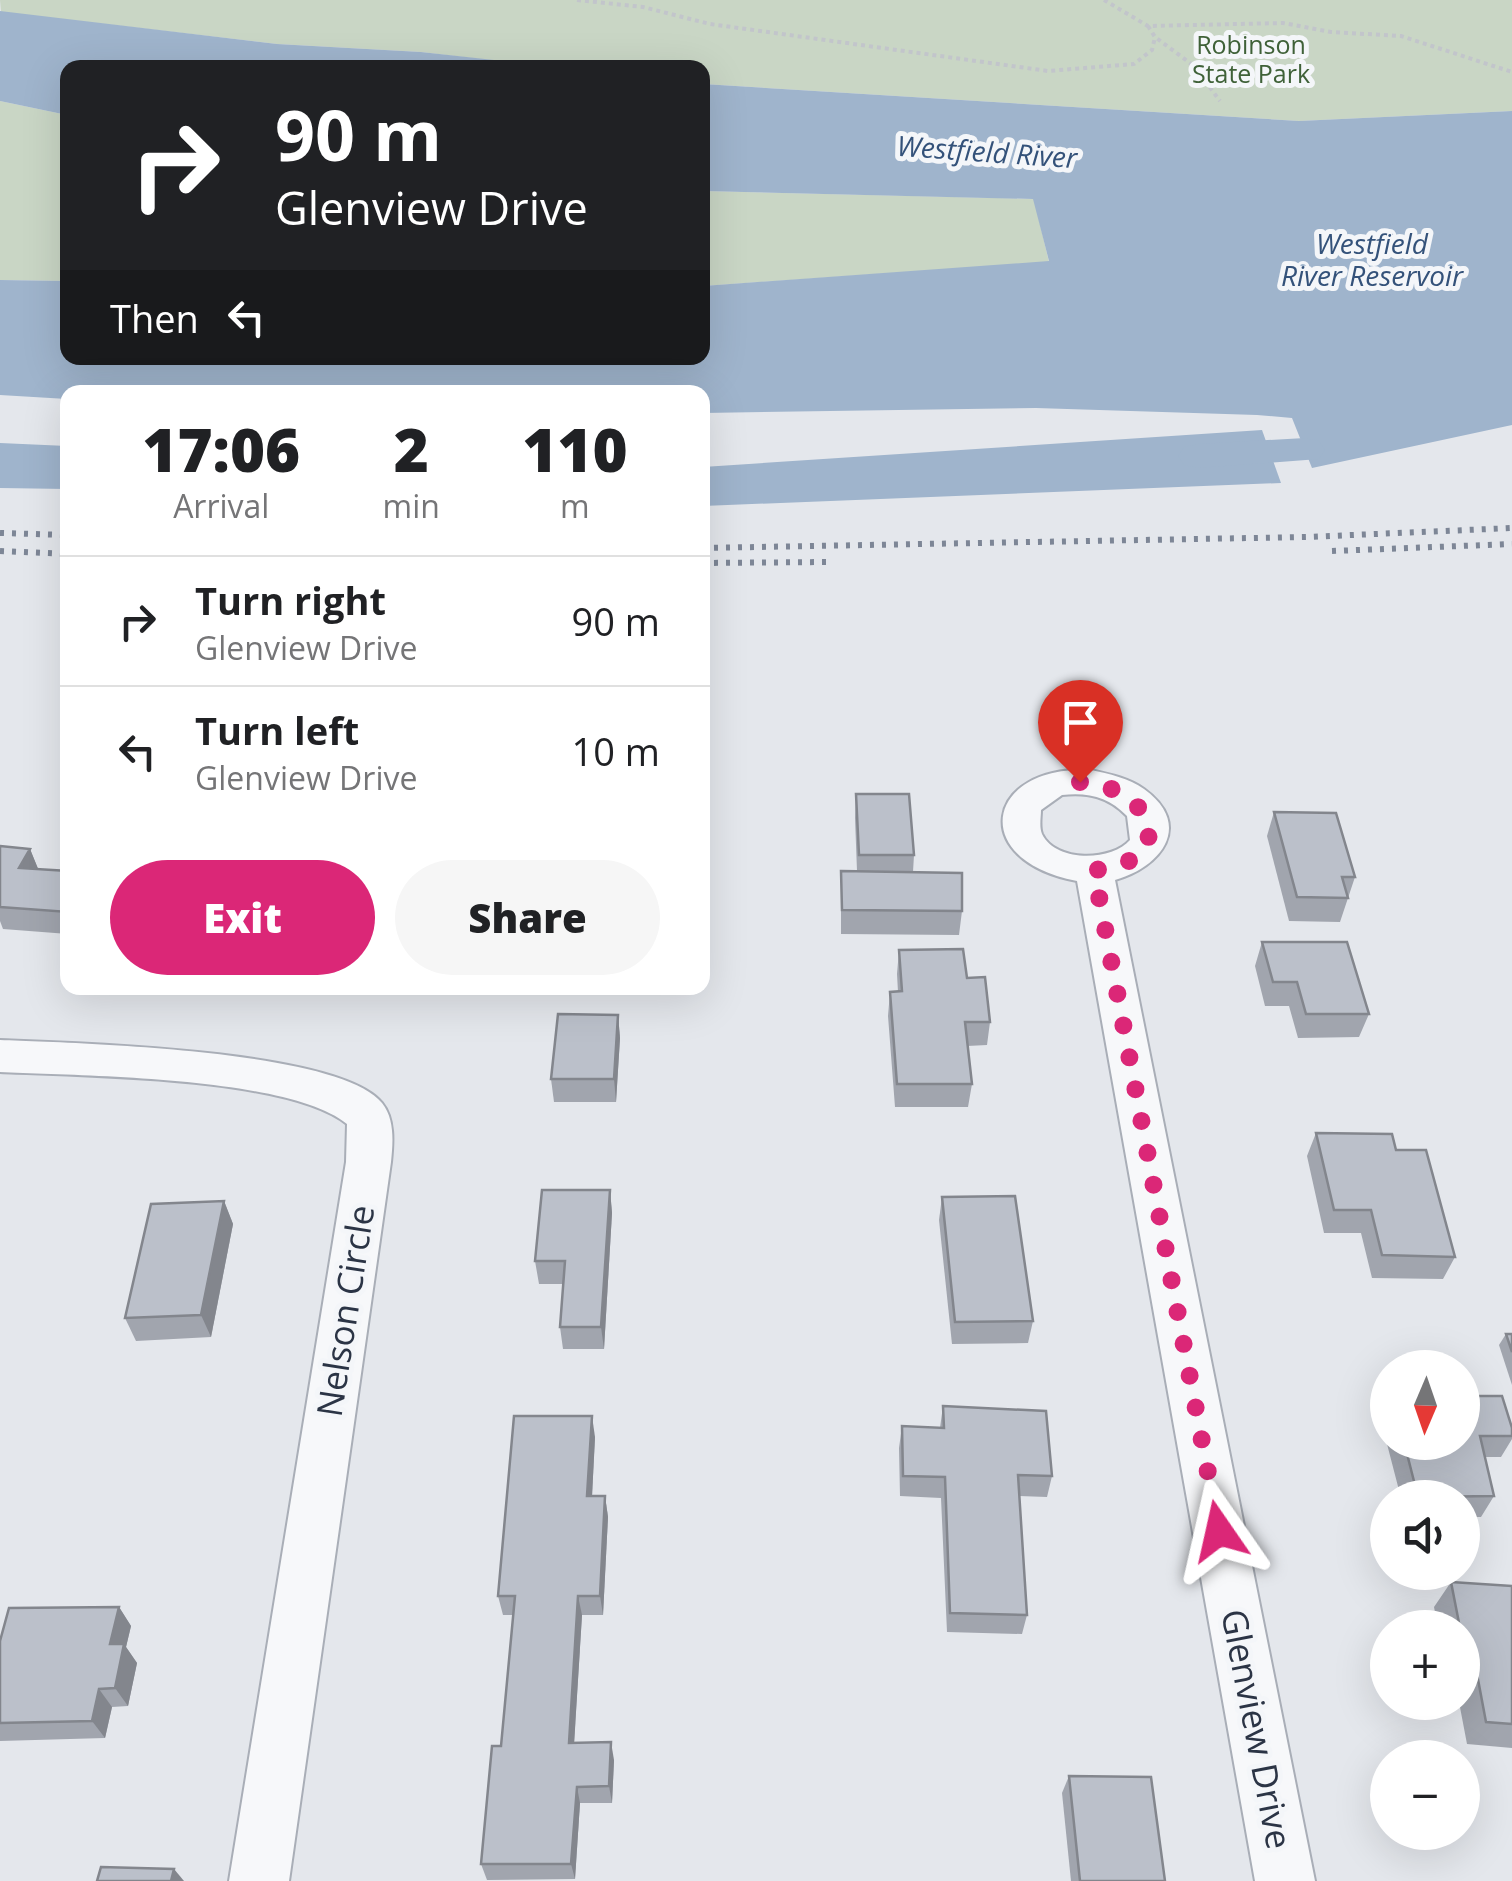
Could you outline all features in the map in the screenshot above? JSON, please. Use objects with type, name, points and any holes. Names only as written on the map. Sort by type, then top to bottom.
[{"type":"street","name":"Glenview Drive","points":[[1094,870],[1285,1881]]},
{"type":"street","name":"Nelson Circle","points":[[0,1056],[159,1066],[317,1086],[350,1098],[366,1112],[371,1138],[364,1190],[259,1881]]},
{"type":"path","points":[[577,0],[642,7],[710,24],[1048,70],[1107,70],[1134,64],[1152,50],[1155,37]]},
{"type":"path","points":[[1104,0],[1148,26],[1155,37],[1194,66],[1220,101]]},
{"type":"path","points":[[1148,26],[1283,23],[1331,32],[1401,36],[1512,72]]},
{"type":"green space","name":"Robinson State Park","points":[[0,0],[1512,0],[1512,111],[1299,121],[710,84],[710,60],[489,60],[277,44],[1,12]]},
{"type":"green space","points":[[0,101],[60,114],[60,281],[0,280]]},
{"type":"green space","points":[[710,191],[1034,199],[1049,262],[710,286]]},
{"type":"water","points":[[0,11],[277,44],[494,60],[60,60],[60,114],[0,101]]},
{"type":"water","points":[[710,84],[1299,121],[1512,111],[1512,425],[1312,468],[1292,418],[1257,415],[1036,408],[710,413],[710,385],[60,385],[60,399],[0,395],[0,280],[60,281],[60,365],[710,365],[710,285],[1049,261],[1033,199],[710,191]]},
{"type":"water","points":[[1262,430],[1281,483],[710,506],[710,467]]},
{"type":"water","points":[[0,443],[60,446],[60,489],[0,488]]},
{"type":"building","points":[[856,794],[909,794],[914,855],[859,855]]},
{"type":"building","points":[[1274,812],[1336,813],[1355,877],[1342,877],[1348,898],[1297,897]]},
{"type":"building","points":[[0,846],[30,849],[19,868],[60,871],[60,911],[0,907]]},
{"type":"building","points":[[841,871],[962,873],[962,911],[842,910]]},
{"type":"building","points":[[1262,942],[1347,942],[1369,1014],[1306,1014],[1297,982],[1273,982]]},
{"type":"building","points":[[963,949],[967,978],[985,977],[990,1022],[965,1022],[972,1084],[897,1084],[890,992],[902,991],[899,950]]},
{"type":"building","points":[[558,1014],[618,1015],[614,1079],[551,1079]]},
{"type":"building","points":[[1316,1133],[1392,1134],[1396,1150],[1426,1150],[1455,1257],[1382,1255],[1371,1210],[1334,1210]]},
{"type":"building","points":[[542,1190],[610,1190],[601,1327],[560,1327],[565,1261],[535,1261]]},
{"type":"building","points":[[1015,1196],[1033,1321],[955,1322],[942,1197]]},
{"type":"building","points":[[224,1201],[201,1315],[125,1318],[151,1204]]},
{"type":"building","points":[[1480,1396],[1502,1396],[1512,1436],[1480,1436]]},
{"type":"building","points":[[943,1406],[1046,1411],[1052,1476],[1018,1475],[1027,1615],[950,1613],[945,1477],[903,1476],[902,1426],[944,1428]]},
{"type":"building","points":[[514,1416],[592,1416],[587,1496],[605,1496],[600,1596],[578,1596],[569,1743],[611,1742],[609,1786],[577,1787],[571,1864],[481,1864],[492,1746],[501,1746],[515,1596],[498,1596]]},
{"type":"building","points":[[1480,1436],[1494,1496],[1480,1496],[1480,1480],[1414,1480],[1409,1460],[1480,1460]]},
{"type":"building","points":[[1480,1584],[1512,1586],[1512,1724],[1486,1722],[1480,1690],[1480,1610],[1456,1610],[1453,1590],[1480,1590]]},
{"type":"building","points":[[119,1607],[110,1644],[124,1644],[115,1688],[99,1689],[92,1721],[0,1723],[0,1641],[9,1608]]},
{"type":"building","points":[[1069,1776],[1151,1777],[1165,1881],[1080,1881]]},
{"type":"building","points":[[101,1867],[174,1869],[171,1881],[97,1881]]},
{"type":"waterway","points":[[1198,456],[1305,450]]},
{"type":"railway","points":[[710,548],[1307,537],[1512,528]]},
{"type":"railway","points":[[0,533],[60,535]]},
{"type":"railway","points":[[1332,551],[1512,544]]},
{"type":"railway","points":[[0,551],[60,554]]},
{"type":"railway","points":[[710,563],[827,562]]},
{"type":"route","points":[[1080,782],[1102,784],[1123,793],[1140,806],[1149,821],[1150,837],[1142,852],[1117,867],[1094,870],[1219,1531]]},
{"type":"water label","name":"Westfield River","points":[[987,152]]},
{"type":"water label","name":"Westfield River Reservoir","points":[[1372,260]]}]
